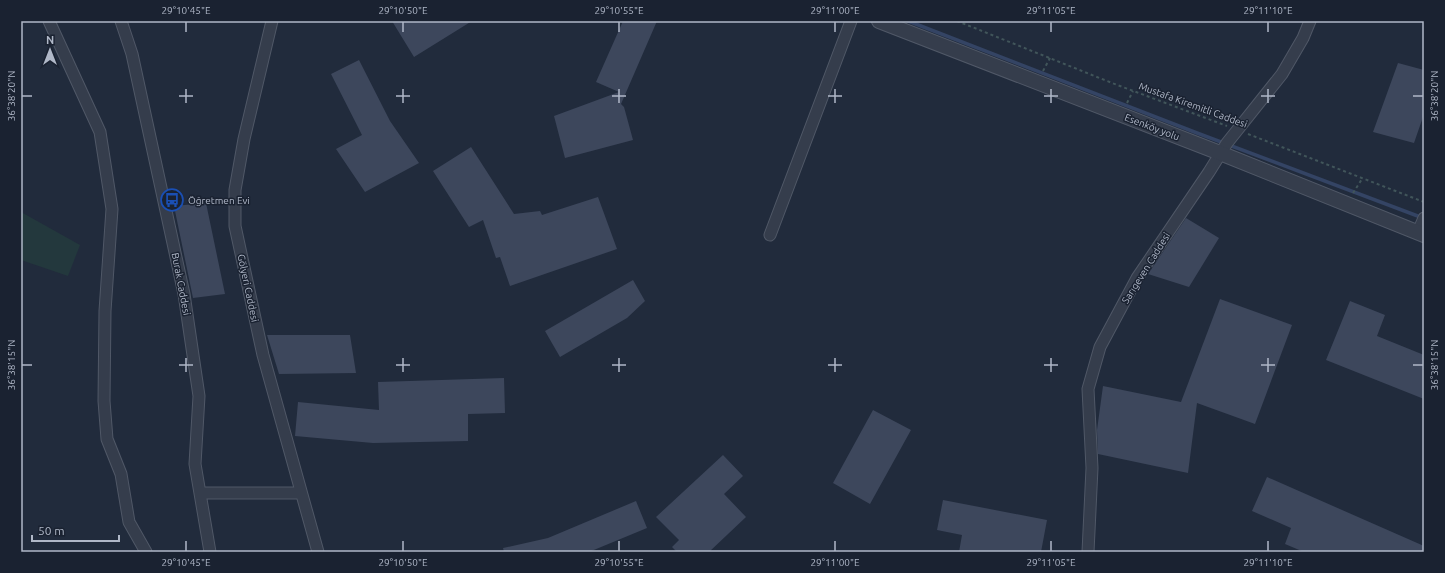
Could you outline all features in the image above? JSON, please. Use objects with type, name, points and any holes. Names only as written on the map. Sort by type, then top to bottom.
[{"type":"street","points":[[49,21],[100,132],[112,209],[105,311],[104,401],[107,439],[121,474],[129,522],[146,552]]},
{"type":"street","name":"Burak Caddesi","points":[[121,21],[132,54],[184,294],[199,396],[194,464],[210,552]]},
{"type":"street","name":"Gölyeri Caddesi","points":[[272,21],[244,139],[236,190],[235,226],[263,354],[318,552]]},
{"type":"street","points":[[770,235],[851,21]]},
{"type":"street","name":"Esenköy yolu","points":[[879,21],[1223,148],[1422,227]]},
{"type":"street","name":"Sarıgeven Caddesi","points":[[1088,552],[1092,468],[1088,390],[1100,347],[1137,278],[1209,172],[1223,148],[1282,74],[1303,38],[1310,21]]},
{"type":"street","points":[[200,493],[301,493]]},
{"type":"path","name":"Mustafa Kiremitli Caddesi","points":[[957,21],[1133,91],[1424,202]]},
{"type":"path","points":[[1045,68],[1050,58]]},
{"type":"path","points":[[1128,101],[1133,91]]},
{"type":"path","points":[[1351,196],[1362,179]]},
{"type":"green space","points":[[21,212],[80,245],[68,276],[21,260]]},
{"type":"building","points":[[392,21],[472,21],[414,57]]},
{"type":"building","points":[[623,21],[657,21],[621,104],[624,107],[633,140],[565,158],[554,116],[619,92],[596,82]]},
{"type":"building","points":[[359,60],[390,121],[419,163],[365,192],[336,149],[362,135],[331,74]]},
{"type":"building","points":[[1398,63],[1424,70],[1424,114],[1414,143],[1373,132]]},
{"type":"building","points":[[471,147],[514,214],[540,211],[542,215],[598,197],[617,249],[510,286],[500,257],[496,258],[483,220],[469,227],[433,171]]},
{"type":"building","points":[[206,203],[225,294],[193,298],[174,206]]},
{"type":"building","points":[[1186,218],[1219,238],[1189,287],[1148,274]]},
{"type":"building","points":[[633,280],[645,301],[627,318],[560,357],[545,331]]},
{"type":"building","points":[[1220,299],[1292,325],[1255,424],[1197,403],[1188,473],[1098,454],[1097,430],[1103,386],[1181,402]]},
{"type":"building","points":[[1350,301],[1385,315],[1377,336],[1424,355],[1424,399],[1326,360]]},
{"type":"building","points":[[267,335],[350,335],[356,373],[279,374]]},
{"type":"building","points":[[504,378],[505,413],[468,414],[468,441],[373,443],[295,436],[298,402],[379,410],[378,382]]},
{"type":"building","points":[[873,410],[911,430],[870,504],[833,483]]},
{"type":"building","points":[[723,455],[743,476],[724,494],[746,517],[709,552],[677,552],[672,547],[679,540],[656,517]]},
{"type":"building","points":[[1267,477],[1424,546],[1424,552],[1304,552],[1285,544],[1291,528],[1252,511]]},
{"type":"building","points":[[943,500],[1047,520],[1041,552],[959,552],[962,535],[937,530]]},
{"type":"building","points":[[636,501],[647,528],[589,552],[504,552],[503,548],[548,538]]},
{"type":"waterway","points":[[908,21],[1197,133],[1423,218]]},
{"type":"place","name":"Öğretmen Evi","points":[[172,200]]}]
